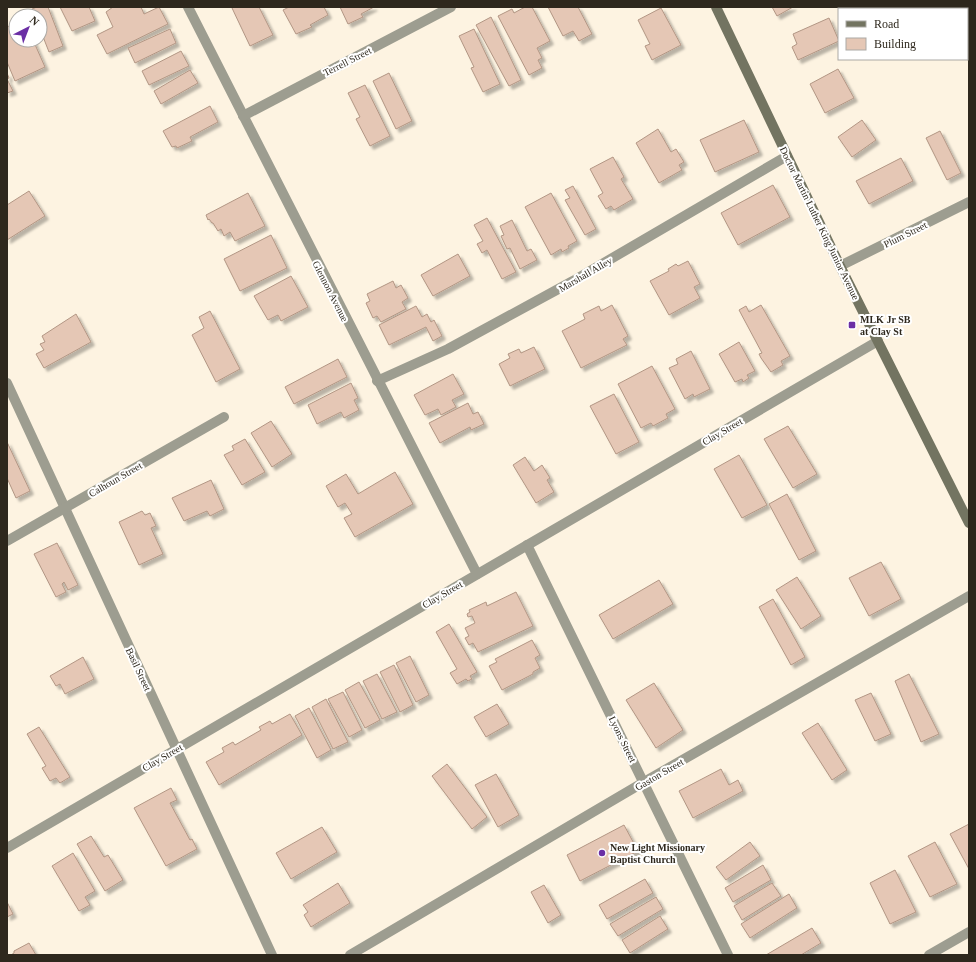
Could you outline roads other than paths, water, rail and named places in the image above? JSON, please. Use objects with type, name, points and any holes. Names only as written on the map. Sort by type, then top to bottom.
[{"type":"main road","name":"Doctor Martin Luther King Junior Avenue","points":[[716,7],[840,266],[969,523]]},
{"type":"street","name":"Glennon Avenue","points":[[188,7],[477,574]]},
{"type":"street","name":"Terrell Street","points":[[243,116],[451,7]]},
{"type":"street","name":"Marshall Alley","points":[[377,380],[448,349],[573,281],[788,156]]},
{"type":"street","name":"Plum Street","points":[[840,266],[969,202]]},
{"type":"street","name":"Clay Street","points":[[7,848],[878,341]]},
{"type":"street","name":"Basil Street","points":[[7,383],[272,955]]},
{"type":"street","name":"Calhoun Street","points":[[7,541],[224,417]]},
{"type":"street","name":"Lyons Street","points":[[527,545],[728,955]]},
{"type":"street","name":"Gaston Street","points":[[350,955],[644,782],[969,596]]},
{"type":"street","points":[[929,955],[969,932]]},
{"type":"place","name":"MLK Jr SB at Clay St","points":[[852,325]]},
{"type":"place","name":"New Light Missionary Baptist Church","points":[[602,853]]}]
